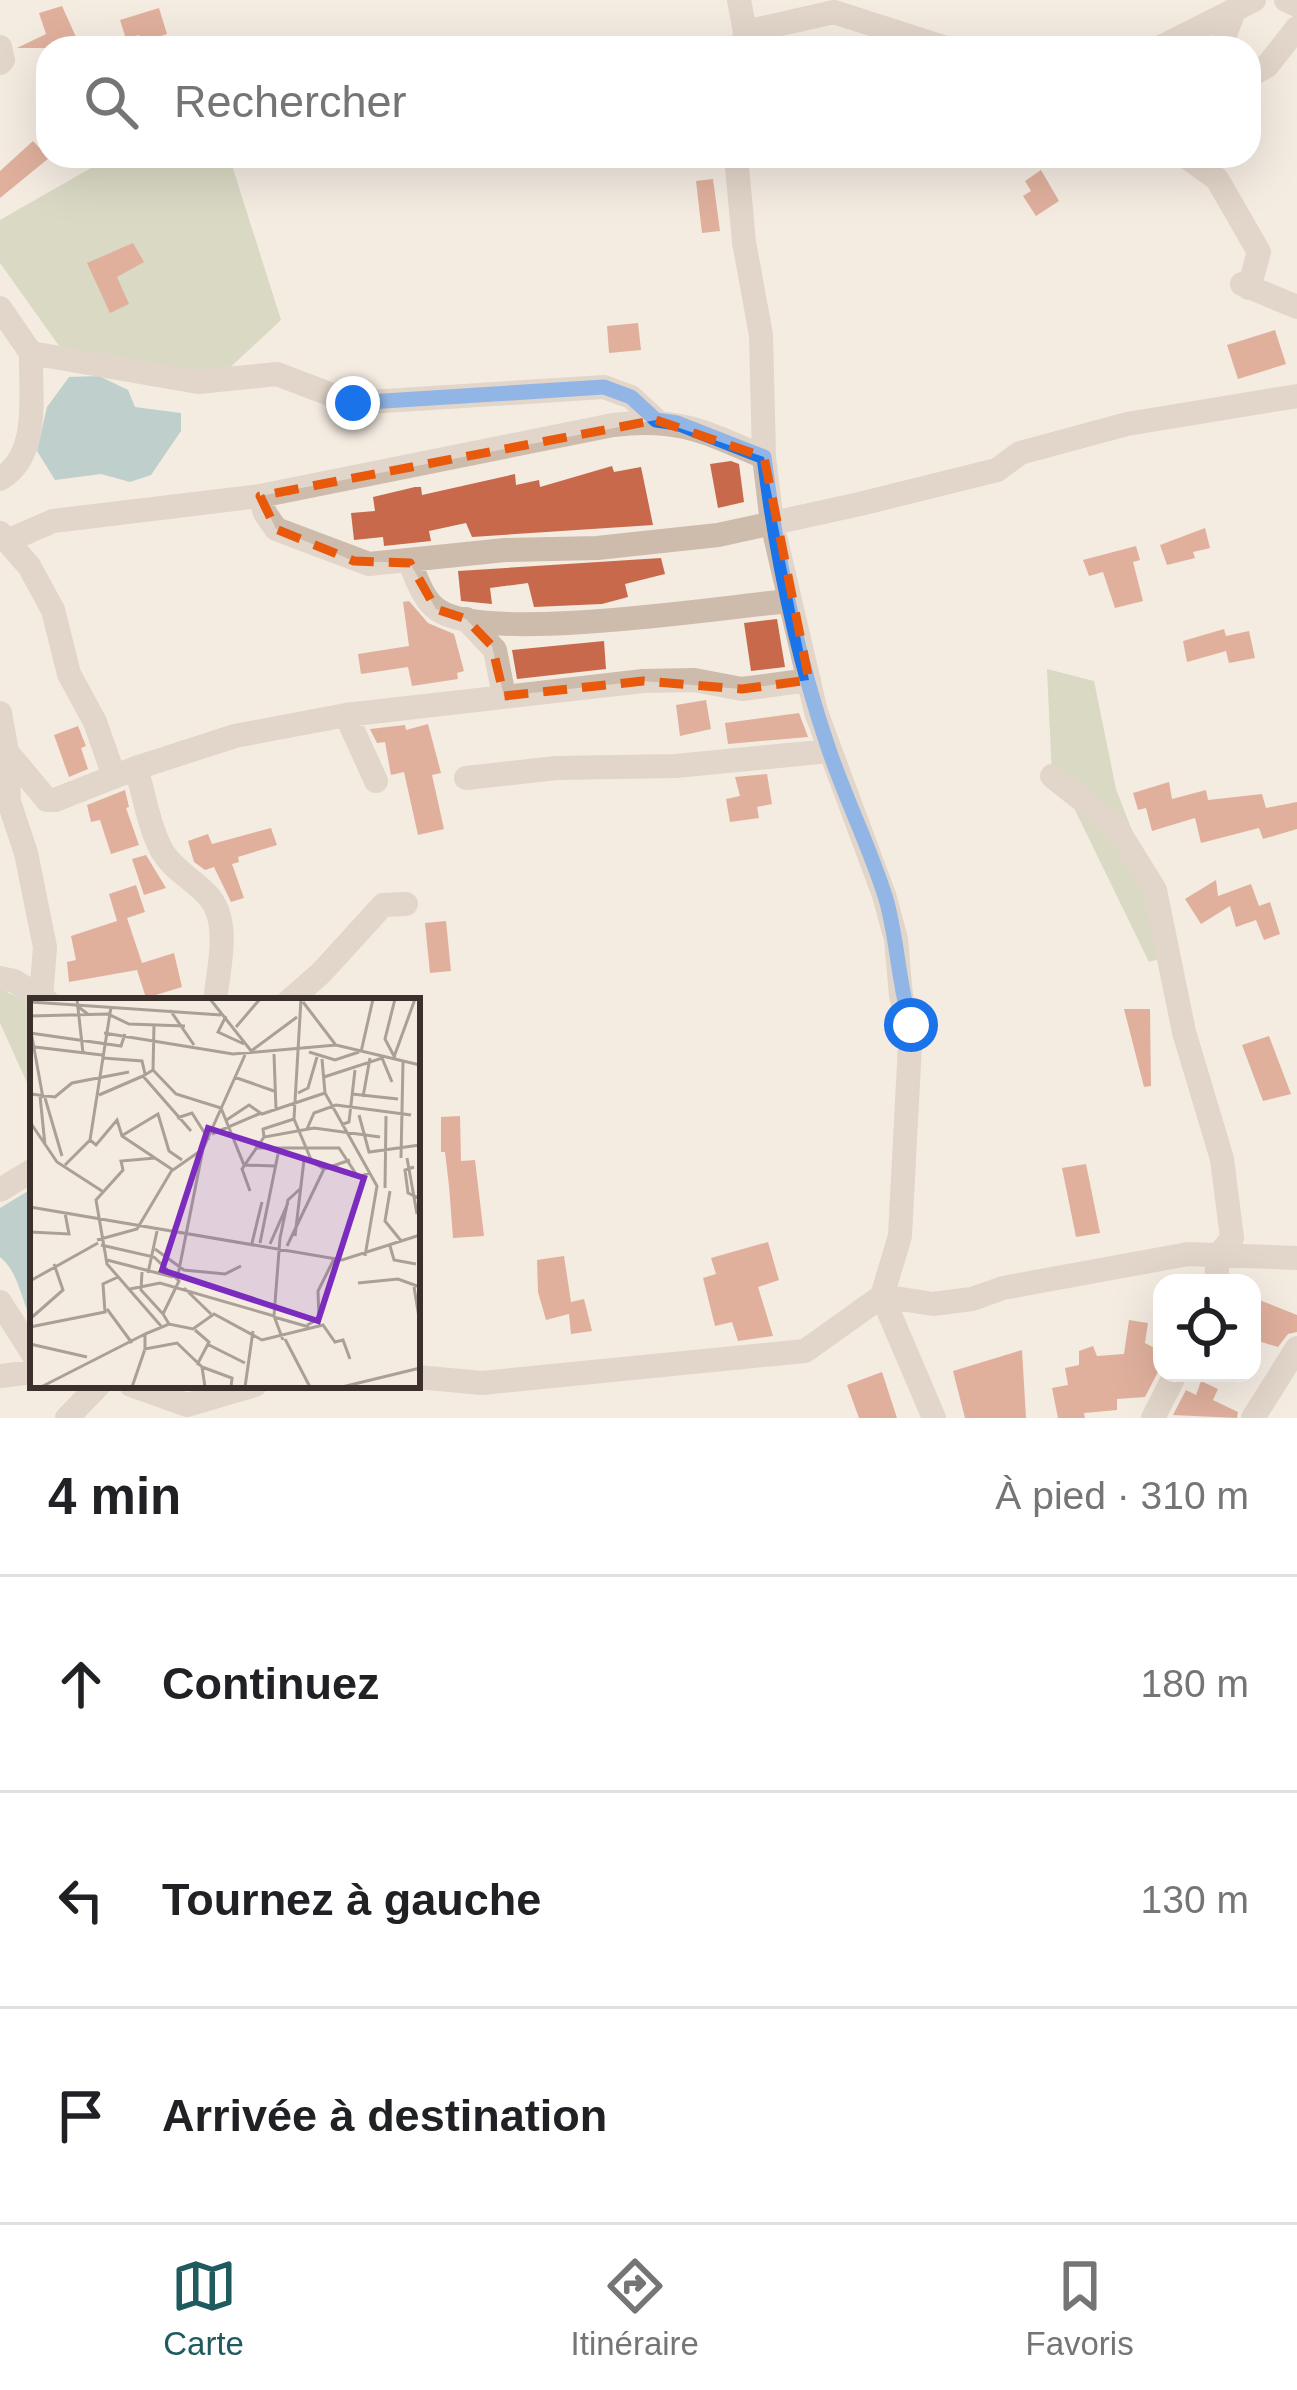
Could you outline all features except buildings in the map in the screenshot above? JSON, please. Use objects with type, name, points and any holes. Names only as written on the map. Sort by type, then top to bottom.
[{"type":"street","points":[[739,0],[744,36]]},
{"type":"street","points":[[1286,0],[1297,5]]},
{"type":"street","points":[[1183,36],[1244,6]]},
{"type":"street","points":[[1227,36],[1244,6]]},
{"type":"street","points":[[757,36],[834,12],[909,36]]},
{"type":"street","points":[[1261,69],[1297,28]]},
{"type":"street","points":[[0,47],[4,60],[0,63]]},
{"type":"street","points":[[420,1377],[482,1383],[805,1351],[882,1296],[900,1236],[911,1025],[884,895],[829,751],[772,523],[764,457],[760,335],[737,168]]},
{"type":"street","points":[[1202,168],[1217,179],[1259,252],[1246,286],[1297,307]]},
{"type":"street","points":[[0,308],[31,353],[28,446],[9,474],[0,479]]},
{"type":"street","points":[[31,353],[198,382],[277,374],[353,403],[593,386],[631,397],[656,420]]},
{"type":"street","points":[[260,496],[276,529],[315,541],[354,561],[380,565],[505,550],[597,548],[718,535],[997,470],[1020,453],[1127,424],[1297,396]]},
{"type":"street","points":[[215,998],[222,942],[218,912],[160,847],[125,772],[69,674],[53,610],[29,566],[4,537],[53,521],[260,496],[656,420],[677,423],[764,457]]},
{"type":"street","points":[[410,563],[436,609],[466,620],[564,624],[789,601]]},
{"type":"street","points":[[466,620],[495,650],[504,695]]},
{"type":"street","points":[[8,752],[47,800],[55,800],[235,736],[346,715],[643,681],[694,680],[742,688],[809,680]]},
{"type":"street","points":[[0,713],[8,752],[8,835],[26,854],[45,947],[44,998]]},
{"type":"street","points":[[346,715],[376,782]]},
{"type":"street","points":[[466,778],[557,768],[676,766],[829,751]]},
{"type":"street","points":[[1052,776],[1116,827],[1155,890],[1184,1032],[1222,1159],[1232,1238],[1218,1256],[1217,1274]]},
{"type":"street","points":[[292,998],[383,905],[406,904]]},
{"type":"street","points":[[0,978],[42,998]]},
{"type":"street","points":[[0,1190],[30,1172]]},
{"type":"street","points":[[882,1296],[933,1304],[972,1299],[1004,1288],[1188,1254],[1297,1258]]},
{"type":"street","points":[[882,1296],[934,1418]]},
{"type":"street","points":[[0,1302],[30,1349]]},
{"type":"street","points":[[1253,1418],[1297,1348]]},
{"type":"street","points":[[0,1376],[30,1372]]},
{"type":"street","points":[[1153,1418],[1171,1382]]},
{"type":"street","points":[[68,1418],[96,1388]]},
{"type":"street","points":[[138,1388],[194,1412],[248,1388]]},
{"type":"highlighted area","points":[[656,420],[764,457],[809,680],[742,689],[643,681],[504,696],[492,646],[466,619],[436,609],[410,563],[354,561],[276,529],[260,496]]},
{"type":"green space","points":[[91,168],[233,168],[281,320],[207,389],[62,350],[0,263],[0,220]]},
{"type":"green space","points":[[1047,669],[1094,681],[1116,789],[1179,953],[1149,962],[1074,808],[1052,776]]},
{"type":"green space","points":[[0,989],[30,1003],[30,1089],[0,1023]]},
{"type":"water","points":[[99,376],[128,390],[135,407],[181,413],[181,431],[151,475],[130,482],[101,474],[55,480],[37,451],[47,407],[69,377]]},
{"type":"water","points":[[30,1190],[30,1315],[16,1279],[0,1257],[0,1208]]},
{"type":"route","points":[[353,403],[604,387],[631,397],[656,420],[677,423],[764,457],[772,523],[816,712],[884,895],[911,1025]]}]
